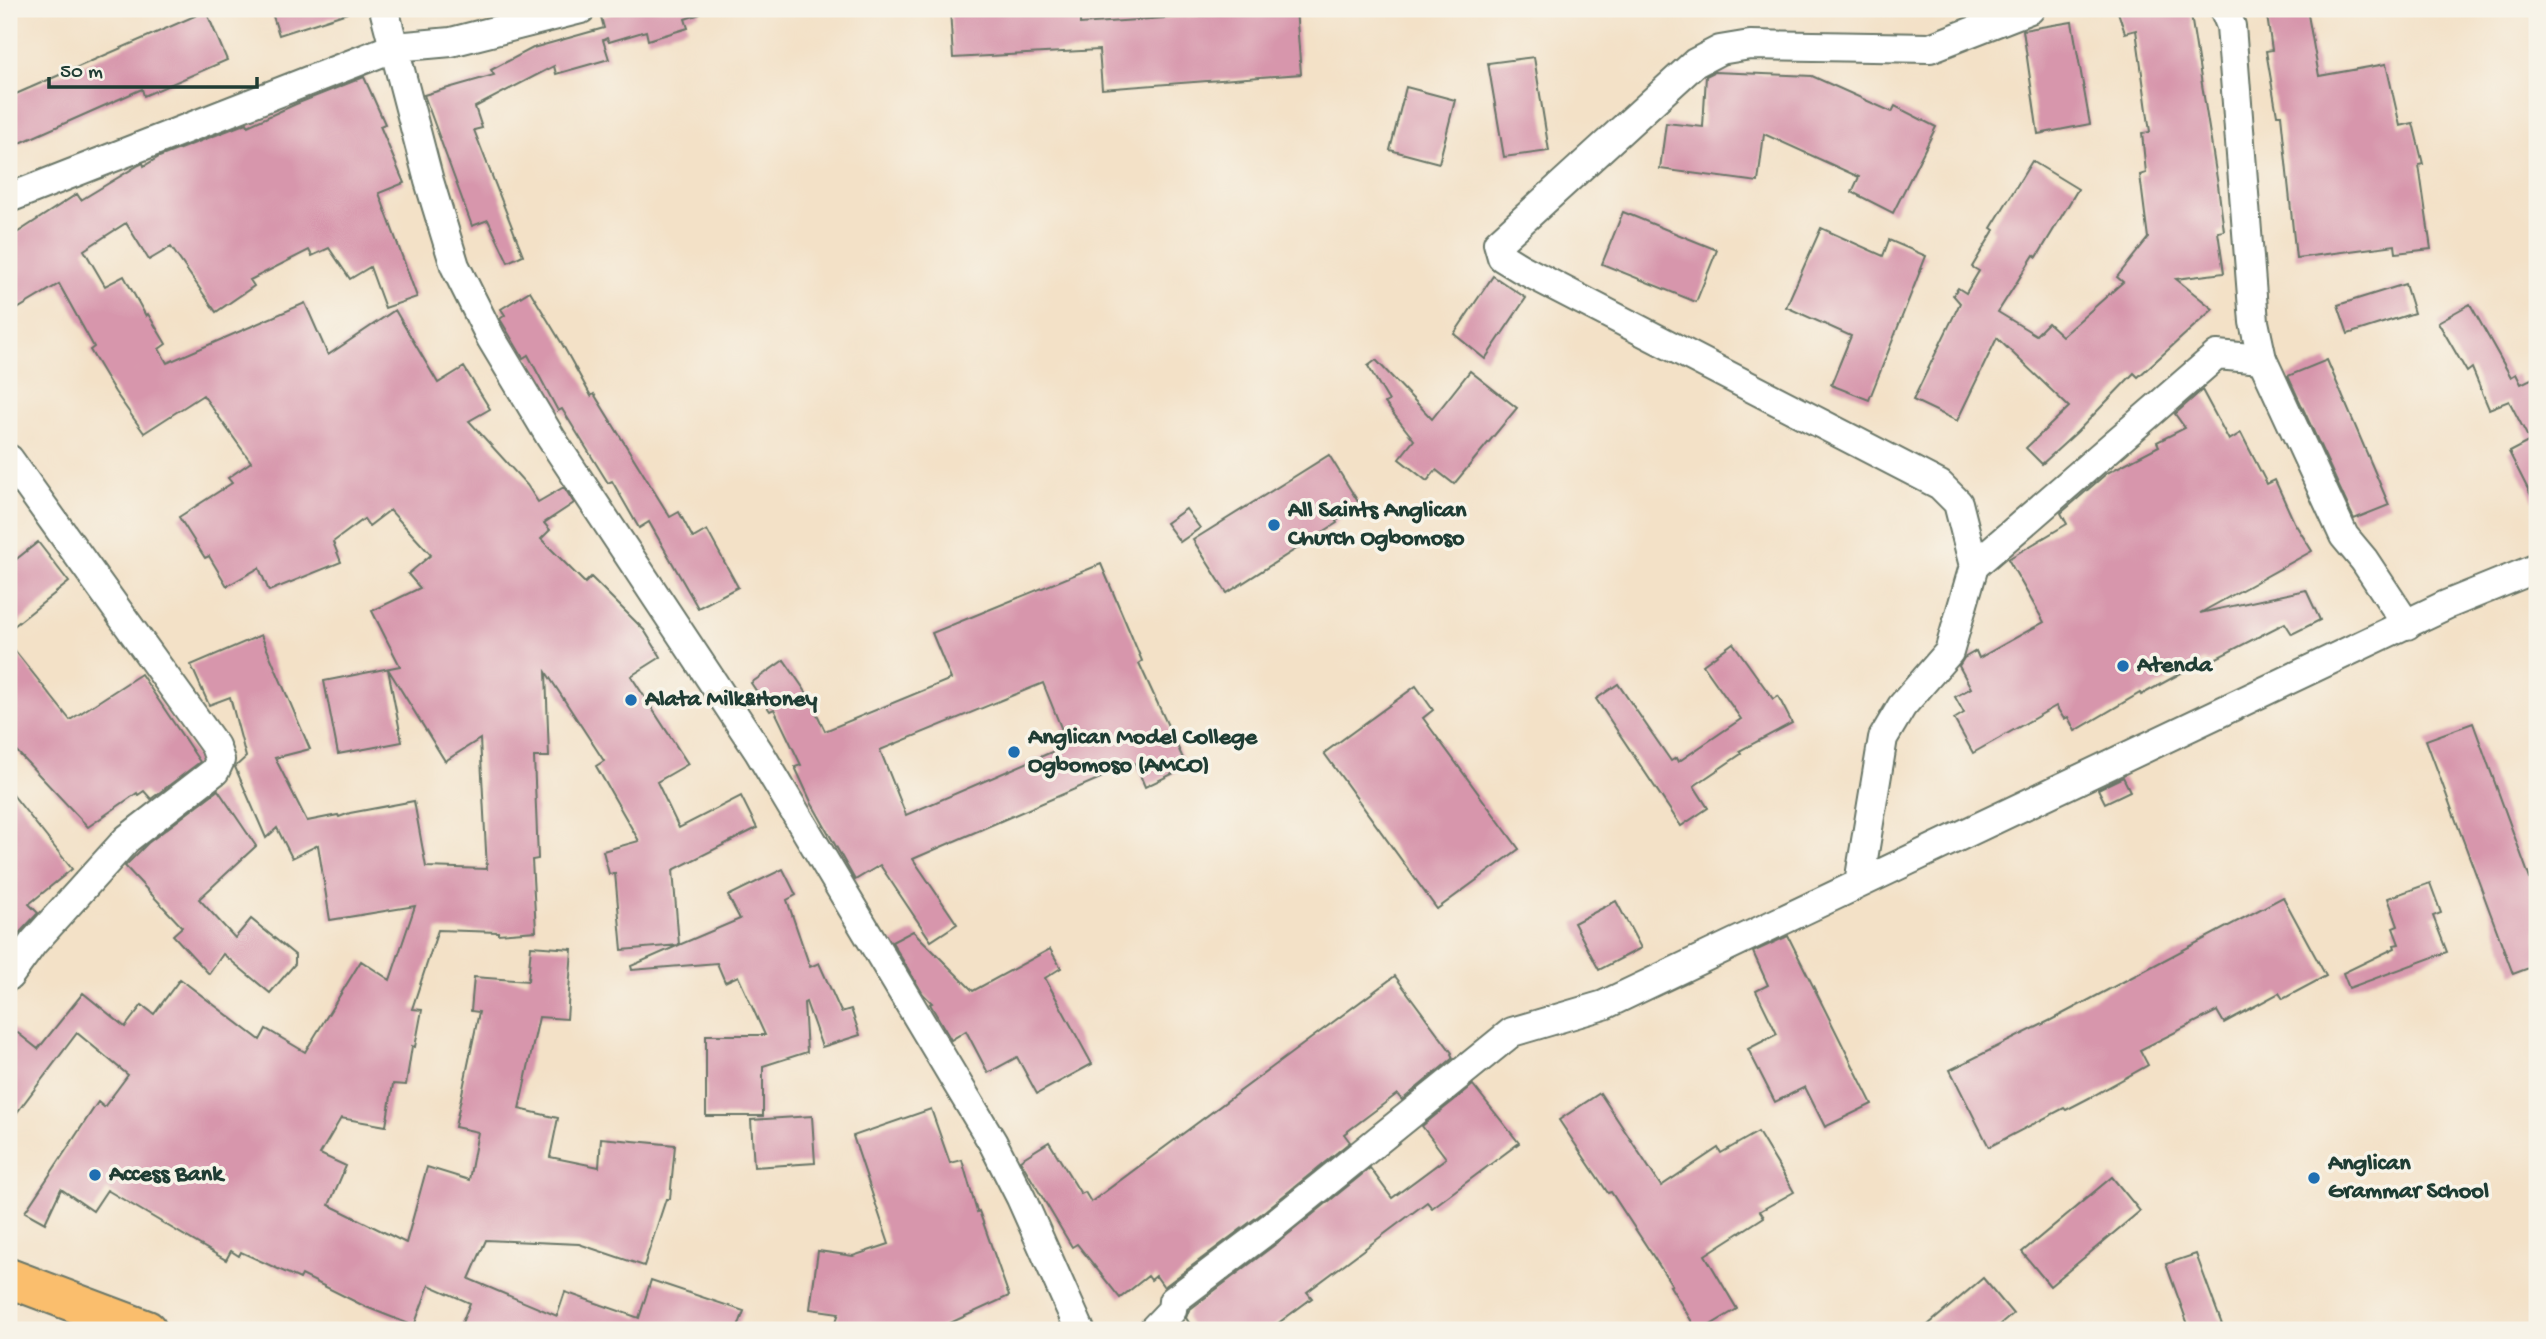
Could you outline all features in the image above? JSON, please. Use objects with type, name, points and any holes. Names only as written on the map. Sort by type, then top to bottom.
[{"type":"highway","points":[[9,1278],[147,1330]]},
{"type":"street","points":[[384,9],[429,181],[455,266],[491,338],[551,438],[759,752],[993,1143],[1021,1198],[1080,1330]]},
{"type":"street","points":[[9,198],[395,47],[451,42],[581,9]]},
{"type":"street","points":[[1859,883],[1883,738],[1902,706],[1949,652],[1974,566],[1958,503],[1940,485],[1520,268],[1502,257],[1498,243],[1695,63],[1720,50],[1750,45],[1930,48],[2030,9]]},
{"type":"street","points":[[2224,9],[2231,26],[2254,322],[2262,359],[2344,536],[2364,560],[2407,625]]},
{"type":"street","points":[[1974,566],[2217,355],[2262,359]]},
{"type":"street","points":[[9,459],[215,746],[220,760],[215,771],[127,839],[33,943],[9,976]]},
{"type":"street","points":[[1153,1330],[1172,1310],[1173,1301],[1184,1291],[1271,1227],[1512,1032],[1604,1005],[2446,605],[2537,568]]},
{"type":"building","points":[[284,9],[346,9],[347,13],[279,35],[272,13]]},
{"type":"building","points":[[628,9],[699,9],[700,14],[685,19],[688,28],[648,40],[646,31],[609,42],[607,38],[603,40],[609,59],[556,74],[554,66],[475,107],[482,128],[474,130],[523,255],[508,262],[488,220],[472,226],[424,95],[494,75],[491,70],[533,48],[604,28],[601,17]]},
{"type":"building","points":[[950,9],[1080,9],[1080,24],[1296,9],[1301,74],[1102,89],[1099,50],[953,58]]},
{"type":"building","points":[[2117,9],[2190,9],[2224,231],[2218,232],[2224,273],[2176,279],[2213,309],[2138,377],[2134,373],[2042,464],[2026,448],[2069,407],[1997,338],[1957,421],[1913,400],[1960,303],[1953,295],[1958,288],[1966,293],[1979,271],[1972,267],[1994,230],[1991,228],[2032,161],[2078,189],[2037,257],[2034,255],[1998,312],[2036,335],[2048,323],[2062,336],[2123,282],[2117,277],[2148,238],[2140,175],[2146,173],[2142,133],[2150,132],[2136,30],[2125,33]]},
{"type":"building","points":[[2266,9],[2307,9],[2319,76],[2386,64],[2400,126],[2413,123],[2423,164],[2419,165],[2431,249],[2396,253],[2395,245],[2296,258],[2281,115],[2277,115],[2266,51],[2272,50]]},
{"type":"building","points":[[206,11],[227,60],[144,96],[142,89],[9,148],[9,97]]},
{"type":"building","points":[[2072,22],[2090,124],[2038,134],[2023,30]]},
{"type":"building","points":[[1534,57],[1549,151],[1504,157],[1488,63]]},
{"type":"building","points":[[1714,72],[1812,76],[1892,112],[1895,106],[1936,127],[1893,213],[1852,192],[1859,177],[1764,134],[1758,182],[1660,169],[1666,123],[1703,127],[1706,76]]},
{"type":"building","points":[[364,77],[385,124],[380,126],[404,183],[379,193],[417,297],[385,308],[370,267],[350,279],[329,248],[312,256],[309,250],[250,280],[254,286],[216,312],[171,247],[149,260],[126,223],[84,250],[105,286],[124,276],[146,316],[148,314],[166,344],[159,349],[167,363],[305,303],[328,355],[395,310],[438,383],[464,367],[490,409],[469,421],[527,485],[538,502],[564,487],[574,503],[544,523],[550,530],[541,539],[585,583],[591,577],[644,630],[661,657],[631,676],[688,764],[657,782],[679,828],[741,796],[757,828],[673,870],[679,945],[622,950],[615,873],[609,874],[603,851],[639,841],[596,766],[604,761],[546,672],[549,757],[534,757],[538,859],[532,860],[536,931],[498,934],[438,930],[412,1009],[422,1010],[415,1047],[412,1046],[406,1085],[393,1084],[386,1126],[341,1118],[320,1154],[346,1166],[329,1205],[406,1243],[427,1167],[469,1180],[478,1132],[455,1127],[479,1012],[471,1011],[474,977],[528,981],[531,946],[572,949],[567,1019],[539,1017],[519,1109],[558,1118],[550,1157],[599,1167],[601,1138],[675,1145],[670,1199],[666,1199],[644,1266],[579,1244],[486,1240],[469,1279],[557,1316],[565,1292],[639,1318],[651,1280],[744,1311],[737,1330],[459,1330],[470,1303],[429,1285],[414,1326],[366,1307],[302,1275],[300,1279],[241,1252],[239,1256],[231,1251],[226,1260],[107,1190],[93,1211],[61,1189],[45,1223],[25,1212],[98,1102],[104,1107],[128,1075],[77,1033],[9,1123],[9,1026],[38,1049],[83,993],[125,1027],[142,1005],[154,1014],[180,979],[260,1040],[266,1029],[305,1052],[361,961],[390,980],[415,906],[330,920],[318,845],[292,858],[277,828],[266,838],[235,767],[246,757],[230,697],[209,705],[191,665],[261,635],[310,749],[275,758],[307,821],[414,801],[426,867],[487,869],[480,739],[445,761],[388,669],[402,742],[338,754],[324,681],[400,666],[372,611],[420,588],[408,574],[431,555],[390,510],[369,526],[364,519],[333,542],[341,562],[269,591],[259,568],[227,586],[209,556],[205,558],[179,517],[232,483],[228,478],[251,462],[203,395],[144,433],[90,350],[94,347],[59,284],[9,314],[9,238],[77,194],[81,200],[143,163],[144,166],[159,157],[247,123],[248,126]]},
{"type":"building","points":[[1406,87],[1455,100],[1439,163],[1390,150]]},
{"type":"building","points":[[1623,212],[1717,250],[1696,302],[1602,264]]},
{"type":"building","points":[[1821,228],[1883,256],[1889,240],[1926,256],[1869,400],[1831,385],[1851,336],[1786,307]]},
{"type":"building","points":[[1493,276],[1526,298],[1485,359],[1454,334]]},
{"type":"building","points":[[2405,284],[2414,313],[2348,334],[2338,305]]},
{"type":"building","points":[[530,291],[591,396],[594,394],[670,517],[679,512],[693,538],[707,530],[738,587],[698,608],[649,522],[639,528],[612,481],[608,483],[562,409],[558,411],[528,355],[523,358],[500,319],[505,315],[501,309]]},
{"type":"building","points":[[2470,304],[2511,377],[2516,374],[2521,384],[2537,376],[2537,507],[2509,452],[2530,441],[2509,401],[2489,409],[2472,368],[2467,372],[2438,322]]},
{"type":"building","points":[[1376,360],[1432,419],[1470,371],[1517,408],[1454,484],[1436,470],[1427,481],[1399,459],[1414,440],[1385,403],[1389,401],[1368,366]]},
{"type":"building","points":[[2327,360],[2389,505],[2354,519],[2288,376]]},
{"type":"building","points":[[2202,390],[2229,440],[2241,433],[2267,484],[2275,480],[2294,522],[2312,551],[2200,613],[2306,590],[2320,620],[2292,634],[2285,623],[2207,663],[2205,660],[2141,695],[2140,693],[2075,731],[2068,717],[2064,719],[2056,706],[1973,753],[1954,719],[1964,713],[1955,697],[1971,688],[1959,666],[1964,658],[1976,651],[1979,658],[2044,622],[2008,559],[2067,524],[2061,513],[2107,473],[2159,446],[2157,442],[2185,428],[2175,414]]},
{"type":"building","points":[[1329,455],[1360,505],[1336,521],[1337,523],[1227,593],[1193,540]]},
{"type":"building","points":[[1186,509],[1200,528],[1180,542],[1166,523]]},
{"type":"building","points":[[38,542],[69,582],[9,630],[9,565]]},
{"type":"building","points":[[1101,564],[1142,661],[1139,663],[1187,767],[1145,787],[1135,763],[913,859],[957,924],[931,941],[880,865],[855,880],[812,804],[795,767],[801,765],[774,709],[770,711],[751,683],[784,660],[808,695],[825,731],[951,679],[932,633]],"holes":[[[1043,683],[1068,745],[906,815],[880,750]]]},
{"type":"building","points":[[9,643],[70,720],[141,674],[200,762],[151,799],[144,791],[138,795],[137,793],[88,827],[9,743]]},
{"type":"building","points":[[1733,643],[1773,699],[1778,696],[1792,723],[1739,751],[1741,754],[1694,786],[1708,808],[1681,826],[1596,699],[1618,684],[1671,761],[1676,758],[1678,762],[1741,719],[1703,665]]},
{"type":"building","points":[[1416,686],[1433,710],[1423,718],[1519,849],[1437,909],[1324,753]]},
{"type":"building","points":[[2473,723],[2537,898],[2537,965],[2513,974],[2426,740]]},
{"type":"building","points":[[2123,777],[2130,791],[2105,803],[2098,789]]},
{"type":"building","points":[[9,790],[72,869],[29,904],[38,913],[9,944]]},
{"type":"building","points":[[218,790],[256,846],[199,899],[235,938],[251,919],[295,955],[295,964],[270,993],[223,954],[209,974],[173,935],[182,927],[125,866],[148,843]]},
{"type":"building","points":[[783,869],[796,895],[787,900],[810,967],[819,963],[841,1012],[851,1009],[860,1035],[822,1047],[806,1002],[804,1003],[807,1052],[763,1066],[763,1116],[706,1116],[706,1035],[765,1035],[738,976],[725,982],[717,963],[632,970],[631,966],[740,919],[728,896]]},
{"type":"building","points":[[2430,883],[2441,913],[2433,916],[2447,952],[2349,988],[2343,973],[2399,944],[2393,928],[2398,926],[2388,898]]},
{"type":"building","points":[[2283,897],[2326,976],[2283,999],[2279,993],[2224,1023],[2217,1011],[2140,1050],[2148,1065],[2066,1110],[2064,1108],[1989,1147],[1950,1070],[2051,1020]]},
{"type":"building","points":[[1616,901],[1641,948],[1599,970],[1574,923]]},
{"type":"building","points":[[913,931],[973,991],[1050,949],[1061,968],[1045,978],[1092,1064],[1037,1094],[1017,1057],[988,1073],[966,1031],[951,1040],[930,1004],[932,1003],[923,994],[892,942]]},
{"type":"building","points":[[1788,936],[1872,1104],[1825,1127],[1805,1087],[1775,1102],[1748,1049],[1777,1034],[1756,991],[1768,985],[1753,952]]},
{"type":"building","points":[[1395,976],[1453,1058],[1402,1100],[1397,1094],[1344,1134],[1350,1142],[1164,1287],[1156,1276],[1151,1280],[1148,1276],[1120,1298],[1077,1244],[1072,1247],[1020,1160],[1049,1142],[1081,1194],[1085,1192],[1091,1202]]},
{"type":"building","points":[[1473,1085],[1519,1143],[1432,1208],[1427,1202],[1307,1292],[1312,1298],[1269,1330],[1194,1330],[1186,1318],[1189,1310],[1370,1168],[1392,1198],[1446,1158],[1422,1126]]},
{"type":"building","points":[[1600,1093],[1661,1186],[1718,1148],[1721,1153],[1758,1132],[1794,1192],[1760,1211],[1764,1217],[1705,1255],[1737,1309],[1702,1330],[1697,1330],[1670,1286],[1672,1285],[1611,1192],[1608,1193],[1559,1120]]},
{"type":"building","points":[[931,1109],[950,1163],[962,1160],[977,1212],[979,1211],[1009,1296],[935,1330],[833,1330],[839,1313],[810,1309],[818,1251],[853,1256],[889,1244],[853,1136]]},
{"type":"building","points":[[812,1116],[815,1163],[754,1167],[751,1120]]},
{"type":"building","points":[[2112,1177],[2140,1211],[2050,1286],[2022,1252]]},
{"type":"building","points":[[2196,1254],[2224,1330],[2190,1330],[2166,1264]]},
{"type":"building","points":[[1983,1278],[2013,1314],[1994,1330],[1922,1330]]},
{"type":"place","name":"All Saints Anglican Church Ogbomoso","points":[[1274,525]]},
{"type":"place","name":"Atenda","points":[[2123,666]]},
{"type":"place","name":"Alata Milk&Honey","points":[[631,700]]},
{"type":"place","name":"Anglican Model College Ogbomoso (AMCO)","points":[[1014,752]]},
{"type":"place","name":"Access Bank","points":[[95,1175]]},
{"type":"place","name":"Anglican Grammar School","points":[[2314,1178]]}]
